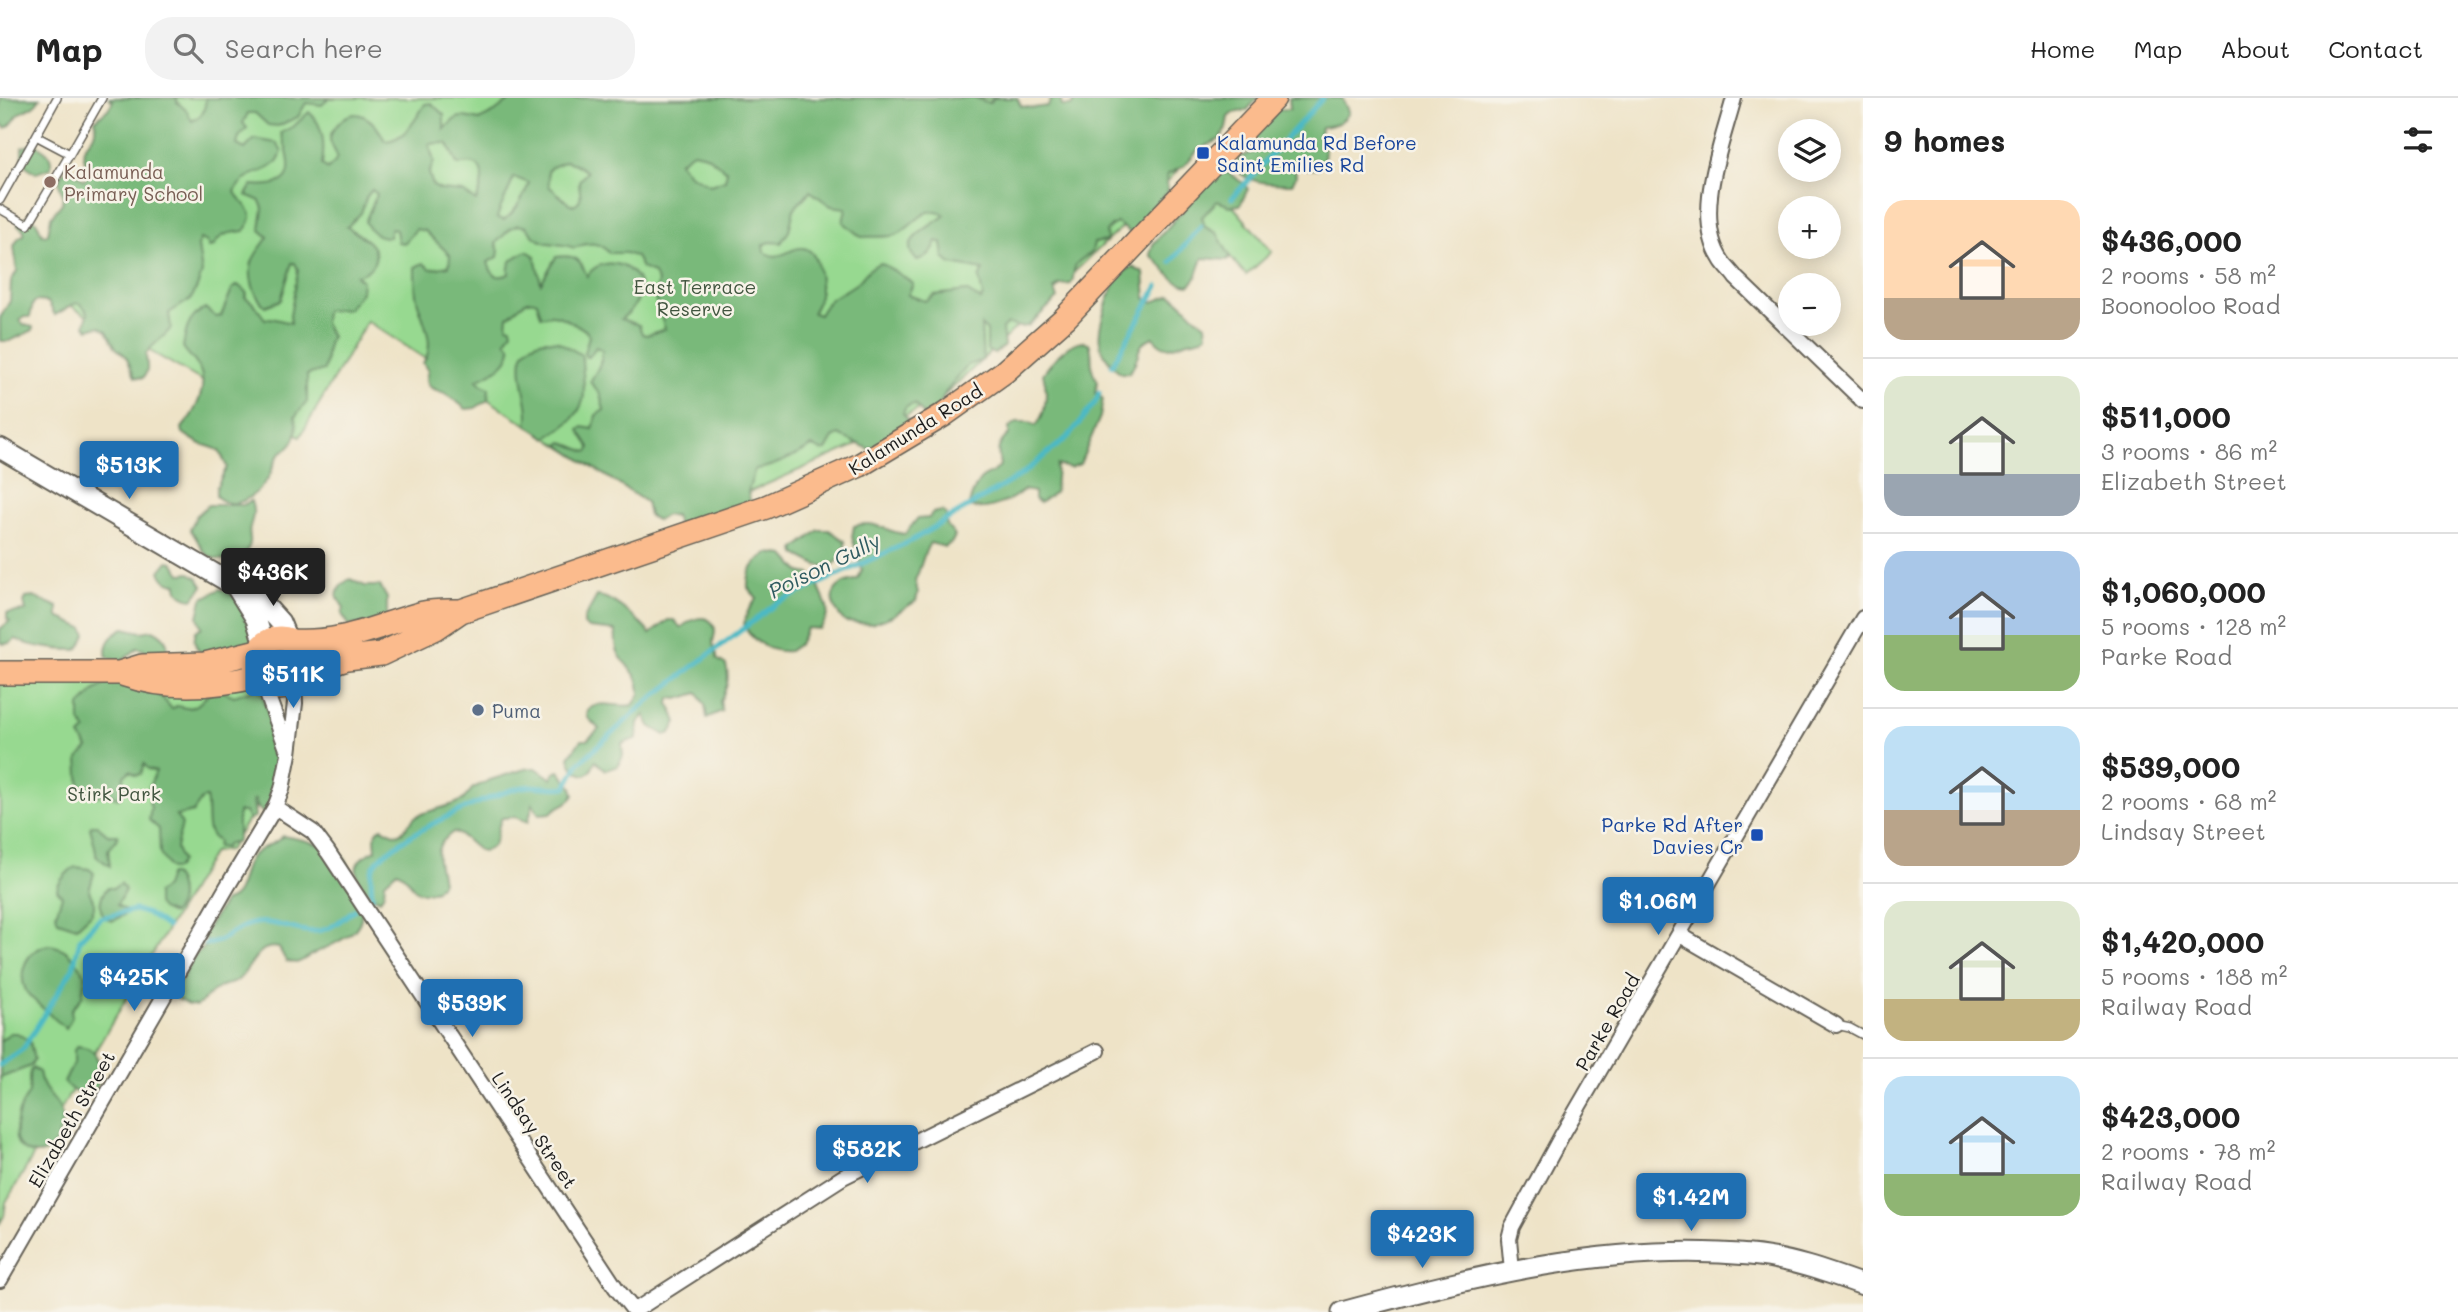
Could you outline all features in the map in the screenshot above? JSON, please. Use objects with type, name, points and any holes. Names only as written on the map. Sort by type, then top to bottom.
[{"type":"main road","name":"Kalamunda Road","points":[[296,682],[334,662],[381,654],[436,628],[461,611],[757,511],[860,466],[934,421],[1004,372],[1065,318],[1274,98]]},
{"type":"main road","name":"Kalamunda Road","points":[[290,640],[325,642],[426,612],[461,611]]},
{"type":"main road","points":[[0,673],[119,673],[142,666],[189,666],[261,648],[271,640],[290,640],[298,646],[305,660],[305,668],[296,682],[281,688],[267,684],[261,678],[256,661],[261,648]]},
{"type":"main road","points":[[119,673],[141,681],[183,684],[223,684],[261,678]]},
{"type":"street","points":[[1734,98],[1713,177],[1710,200],[1709,221],[1721,260],[1736,278],[1863,401]]},
{"type":"street","points":[[0,449],[261,601],[274,614],[290,640]]},
{"type":"street","points":[[238,589],[256,620],[261,648]]},
{"type":"street","name":"Parke Road","points":[[1513,1270],[1509,1239],[1518,1216],[1863,618]]},
{"type":"street","points":[[261,678],[289,754]]},
{"type":"street","name":"Elizabeth Street","points":[[0,1280],[275,807],[282,789],[289,754],[296,682]]},
{"type":"street","name":"Lindsay Street","points":[[275,807],[313,832],[328,852],[616,1288],[634,1311]]},
{"type":"street","points":[[1680,935],[1836,1025]]},
{"type":"street","points":[[634,1311],[843,1177],[1097,1051]]},
{"type":"street","points":[[1342,1312],[1460,1280],[1639,1253],[1752,1255],[1797,1264],[1863,1285]]},
{"type":"lane","points":[[0,200],[58,98]]},
{"type":"lane","points":[[0,209],[28,225],[102,98]]},
{"type":"lane","points":[[36,135],[70,154]]},
{"type":"lane","points":[[1836,1025],[1863,1035]]},
{"type":"green space","points":[[0,98],[40,98],[34,106],[19,114],[11,125],[5,128],[0,122]]},
{"type":"green space","points":[[109,98],[177,98],[177,102],[187,111],[192,121],[203,112],[206,98],[329,98],[322,105],[306,103],[298,117],[278,126],[268,125],[255,113],[248,113],[243,123],[247,128],[239,137],[237,145],[245,149],[254,139],[277,143],[282,152],[273,166],[246,178],[235,192],[251,214],[244,231],[226,234],[214,246],[209,247],[207,242],[200,239],[198,246],[202,273],[197,287],[191,299],[169,313],[171,328],[146,354],[147,370],[143,378],[135,377],[126,356],[116,348],[107,331],[99,326],[88,329],[85,325],[88,312],[80,303],[55,315],[48,302],[35,301],[30,317],[20,320],[24,325],[33,327],[33,330],[10,341],[0,341],[0,318],[10,301],[11,281],[17,271],[14,246],[19,237],[24,235],[19,222],[27,216],[36,222],[43,235],[48,234],[51,217],[62,203],[59,184],[61,174],[68,169],[73,170],[84,180],[90,172],[83,153],[84,148],[93,135],[95,120],[113,101]]},
{"type":"green space","name":"East Terrace Reserve","points":[[148,98],[1005,98],[1064,132],[1207,139],[1149,201],[942,398],[897,420],[852,447],[717,506],[674,517],[666,515],[367,321],[300,437],[38,287]]},
{"type":"green space","name":"East Terrace Reserve","points":[[513,98],[976,98],[989,103],[994,98],[1017,98],[1021,106],[1033,108],[1048,106],[1052,98],[1060,98],[1062,106],[1071,106],[1076,98],[1258,98],[1247,110],[1228,117],[1226,129],[1220,139],[1197,151],[1183,167],[1168,174],[1168,192],[1144,215],[1133,235],[1117,223],[1111,226],[1106,232],[1107,241],[1094,243],[1092,252],[1076,265],[1071,284],[1059,285],[1054,289],[1058,298],[1028,326],[1007,324],[1002,329],[1004,346],[994,354],[987,350],[987,331],[981,325],[983,360],[968,365],[945,393],[940,405],[925,416],[914,404],[906,407],[903,413],[913,427],[869,449],[839,435],[833,438],[826,450],[821,451],[812,446],[776,464],[755,469],[748,492],[751,503],[738,513],[727,507],[727,515],[679,529],[675,515],[666,515],[657,520],[649,516],[646,502],[559,445],[563,442],[589,451],[590,447],[579,430],[583,427],[593,429],[596,415],[604,410],[600,394],[590,382],[600,363],[602,350],[596,347],[589,357],[586,357],[584,353],[589,336],[587,332],[560,317],[541,316],[537,302],[525,302],[508,316],[507,326],[511,327],[512,331],[506,341],[511,347],[508,359],[499,368],[477,380],[489,388],[488,400],[475,408],[466,409],[428,385],[428,371],[423,363],[429,347],[427,330],[416,295],[415,267],[423,263],[431,269],[449,266],[450,255],[425,231],[416,229],[405,243],[398,242],[396,230],[391,229],[389,237],[372,231],[365,222],[377,194],[372,190],[361,213],[347,227],[370,243],[375,260],[368,270],[356,275],[362,281],[361,292],[348,309],[325,311],[324,323],[331,337],[324,370],[307,375],[307,402],[295,417],[295,438],[288,448],[280,453],[267,480],[256,492],[236,503],[223,501],[216,496],[216,488],[227,467],[221,453],[183,433],[182,428],[200,398],[202,381],[197,365],[183,347],[191,320],[205,308],[216,317],[221,316],[232,289],[238,285],[265,319],[291,323],[298,270],[295,263],[292,263],[281,300],[265,306],[253,286],[251,268],[255,255],[268,237],[260,230],[263,208],[260,201],[246,195],[252,185],[278,183],[285,179],[289,165],[281,133],[294,126],[309,112],[320,129],[323,143],[322,165],[328,169],[337,156],[330,140],[331,133],[345,118],[352,115],[358,114],[371,121],[385,141],[404,133],[425,104],[431,103],[444,115],[444,130],[459,117],[479,120]],"holes":[[[443,143],[448,144],[457,164],[472,163],[478,166],[482,181],[476,201],[463,192],[441,190],[433,186],[429,173],[434,162],[429,144]],[[693,152],[706,155],[727,171],[725,180],[710,185],[689,174],[679,162]],[[566,161],[587,172],[579,181],[580,198],[577,203],[568,203],[549,186],[550,168]],[[513,177],[529,183],[512,212],[504,220],[497,218]],[[810,191],[831,206],[846,208],[843,222],[861,237],[896,235],[926,213],[938,212],[945,215],[918,234],[910,246],[911,253],[917,260],[921,259],[930,253],[937,241],[942,243],[944,258],[951,264],[983,270],[979,278],[983,296],[981,300],[966,291],[934,295],[925,301],[908,295],[913,284],[881,263],[831,299],[819,315],[813,313],[819,298],[820,285],[818,268],[812,253],[800,248],[775,256],[764,252],[763,245],[770,242],[781,243],[789,231],[794,209]],[[518,225],[527,227],[543,242],[574,248],[593,244],[601,246],[609,253],[626,253],[636,257],[642,268],[653,273],[658,281],[655,298],[665,329],[642,334],[639,325],[621,319],[635,305],[640,292],[638,280],[631,271],[620,265],[608,263],[597,267],[587,276],[576,259],[568,256],[556,257],[541,283],[535,256],[527,251],[511,262],[509,274],[497,276],[488,262],[498,257],[496,243],[511,228]]]},
{"type":"green space","points":[[1289,98],[1342,98],[1349,113],[1337,123],[1321,127],[1320,135],[1325,152],[1317,169],[1295,166],[1296,176],[1292,184],[1246,178],[1235,168],[1240,158],[1256,151],[1253,128],[1273,110],[1290,109]]},
{"type":"green space","points":[[35,144],[48,153],[51,159],[51,168],[36,173],[22,163],[22,147]]},
{"type":"green space","points":[[1227,172],[1248,189],[1240,205],[1230,206],[1217,201],[1202,217],[1205,227],[1217,233],[1230,256],[1228,260],[1203,258],[1196,278],[1190,285],[1183,284],[1150,255],[1153,244],[1216,173]]},
{"type":"green space","points":[[1221,192],[1272,252],[1246,275],[1194,215]]},
{"type":"green space","points":[[1132,267],[1144,273],[1146,299],[1153,302],[1171,295],[1206,324],[1207,335],[1168,347],[1161,345],[1153,337],[1140,348],[1129,373],[1121,373],[1106,357],[1100,341],[1100,332],[1113,287],[1122,273]]},
{"type":"green space","points":[[545,340],[557,341],[582,355],[584,385],[580,408],[564,427],[547,438],[527,425],[521,363],[524,352],[532,345]]},
{"type":"green space","points":[[1082,341],[1089,343],[1093,372],[1098,381],[1095,393],[1103,399],[1100,417],[1080,464],[1070,468],[1057,465],[1055,492],[1040,503],[1034,499],[1034,492],[1024,490],[998,505],[968,507],[979,482],[1000,465],[999,448],[1009,434],[1009,428],[1017,422],[1029,422],[1036,426],[1040,420],[1046,401],[1043,374],[1065,349]]},
{"type":"green space","points":[[251,501],[253,514],[248,549],[239,556],[226,559],[206,554],[190,530],[196,516],[208,505],[243,505]]},
{"type":"green space","points":[[942,511],[946,514],[947,526],[955,536],[945,547],[930,543],[915,580],[918,593],[916,601],[892,616],[872,624],[845,622],[835,608],[833,598],[837,588],[858,579],[862,570],[852,537],[854,526],[868,524],[905,534],[917,519],[929,518],[932,513]]},
{"type":"green space","points":[[819,530],[829,530],[845,541],[841,557],[829,567],[817,565],[796,554],[795,549]]},
{"type":"green space","points":[[768,553],[785,555],[800,572],[817,579],[826,604],[827,615],[820,629],[807,628],[799,644],[789,651],[762,645],[744,624],[748,611],[757,598],[748,588],[750,572]]},
{"type":"green space","points":[[168,561],[173,562],[181,574],[190,573],[198,578],[203,586],[193,599],[182,595],[177,584],[168,582],[163,577],[160,571]]},
{"type":"green space","points":[[350,579],[365,586],[380,586],[387,598],[387,624],[349,625],[342,614],[344,608],[337,597],[340,586]]},
{"type":"green space","points":[[220,589],[245,600],[257,662],[247,668],[204,654],[196,646],[196,631],[202,627],[198,617],[202,599]]},
{"type":"green space","points":[[597,596],[618,605],[650,634],[668,620],[674,620],[681,628],[693,620],[703,618],[711,621],[715,628],[713,641],[717,659],[726,665],[728,679],[720,701],[722,711],[707,718],[705,705],[698,693],[678,699],[670,698],[669,704],[677,722],[671,733],[665,735],[650,726],[645,715],[638,723],[637,738],[622,744],[623,756],[618,766],[606,770],[595,761],[586,775],[575,769],[569,757],[581,740],[587,740],[599,729],[587,717],[588,710],[604,704],[633,705],[640,694],[636,676],[618,652],[616,631],[584,625],[584,619]]},
{"type":"green space","points":[[34,597],[58,607],[58,617],[83,628],[86,634],[81,646],[76,650],[36,646],[16,639],[3,644],[0,641],[0,629],[10,621],[7,619],[7,613],[26,611],[26,598]]},
{"type":"green space","points":[[124,628],[157,632],[166,642],[165,653],[161,657],[137,648],[124,659],[107,657],[106,648],[110,639]]},
{"type":"green space","name":"Stirk Park","points":[[0,673],[259,676],[278,718],[274,758],[263,796],[229,850],[213,852],[6,1202],[0,1223]]},
{"type":"green space","points":[[115,679],[158,692],[158,696],[172,709],[176,706],[196,706],[216,688],[234,696],[259,688],[275,730],[272,746],[277,759],[273,767],[278,775],[275,791],[270,792],[273,809],[265,815],[253,800],[255,817],[249,820],[245,812],[238,812],[236,843],[227,844],[225,848],[217,847],[218,841],[213,838],[208,828],[206,798],[203,798],[193,812],[176,816],[182,824],[176,848],[181,861],[176,869],[170,869],[160,854],[159,829],[149,820],[149,801],[152,795],[149,787],[156,771],[148,769],[144,764],[141,774],[136,775],[130,771],[124,776],[119,798],[80,790],[78,759],[88,748],[80,736],[86,730],[80,722],[80,706],[95,690]]},
{"type":"green space","points":[[536,768],[552,779],[554,773],[559,771],[572,787],[574,795],[551,813],[539,814],[533,804],[528,822],[515,817],[502,818],[495,842],[482,852],[453,832],[438,849],[442,882],[436,890],[420,892],[397,871],[385,882],[380,900],[365,889],[358,877],[358,865],[363,858],[376,850],[377,831],[382,828],[394,834],[401,833],[415,817],[463,800],[473,788],[490,780]]},
{"type":"green space","points":[[97,825],[109,835],[118,835],[108,850],[110,866],[96,856],[90,828]]},
{"type":"green space","points":[[283,836],[318,844],[343,856],[361,907],[359,924],[347,937],[299,962],[286,961],[279,948],[265,949],[238,980],[218,988],[197,1006],[188,1005],[176,998],[178,985],[195,955],[208,944],[203,935],[225,901],[236,894],[250,858]]},
{"type":"green space","points":[[76,867],[89,869],[94,873],[89,891],[94,908],[77,927],[58,921],[56,914],[62,896],[57,890],[58,887],[67,873]]},
{"type":"green space","points":[[169,875],[176,879],[180,895],[178,906],[172,914],[157,904],[157,893],[165,887]]},
{"type":"green space","points":[[121,883],[125,890],[117,905],[125,910],[124,915],[112,921],[101,911],[101,902],[107,888],[114,888]]},
{"type":"green space","points":[[49,945],[67,951],[86,975],[82,997],[71,1010],[72,1017],[66,1028],[32,998],[24,983],[26,962],[35,951]]},
{"type":"green space","points":[[10,1033],[17,1033],[30,1041],[34,1060],[31,1066],[0,1078],[0,1041]]},
{"type":"green space","points":[[77,1046],[86,1048],[97,1058],[100,1073],[93,1096],[77,1093],[64,1082],[74,1063],[74,1050]]},
{"type":"green space","points":[[33,1068],[39,1072],[44,1087],[59,1108],[62,1119],[59,1135],[53,1145],[47,1151],[36,1154],[22,1148],[16,1139],[18,1114],[28,1094],[29,1074]]},
{"type":"waterway","name":"Poison Gully","points":[[1232,198],[1323,98]]},
{"type":"waterway","points":[[1171,262],[1201,226]]},
{"type":"waterway","name":"Poison Gully","points":[[1112,365],[1158,286]]},
{"type":"waterway","name":"Poison Gully","points":[[372,897],[372,870],[395,846],[440,820],[508,791],[529,786],[566,787],[579,763],[648,701],[777,603],[911,541],[1021,475],[1069,436],[1095,403],[1099,393]]},
{"type":"waterway","points":[[0,1065],[23,1049],[73,968],[80,939],[100,918],[135,910],[148,914],[167,927]]},
{"type":"waterway","name":"Poison Gully","points":[[205,944],[218,941],[255,923],[264,922],[308,931],[326,929],[354,910]]},
{"type":"place","name":"Kalamunda Rd Before Saint Emilies Rd","points":[[1203,153]]},
{"type":"place","name":"Kalamunda Primary School","points":[[50,182]]},
{"type":"place","name":"Puma","points":[[478,710]]},
{"type":"place","name":"Parke Rd After Davies Cr","points":[[1757,835]]}]
